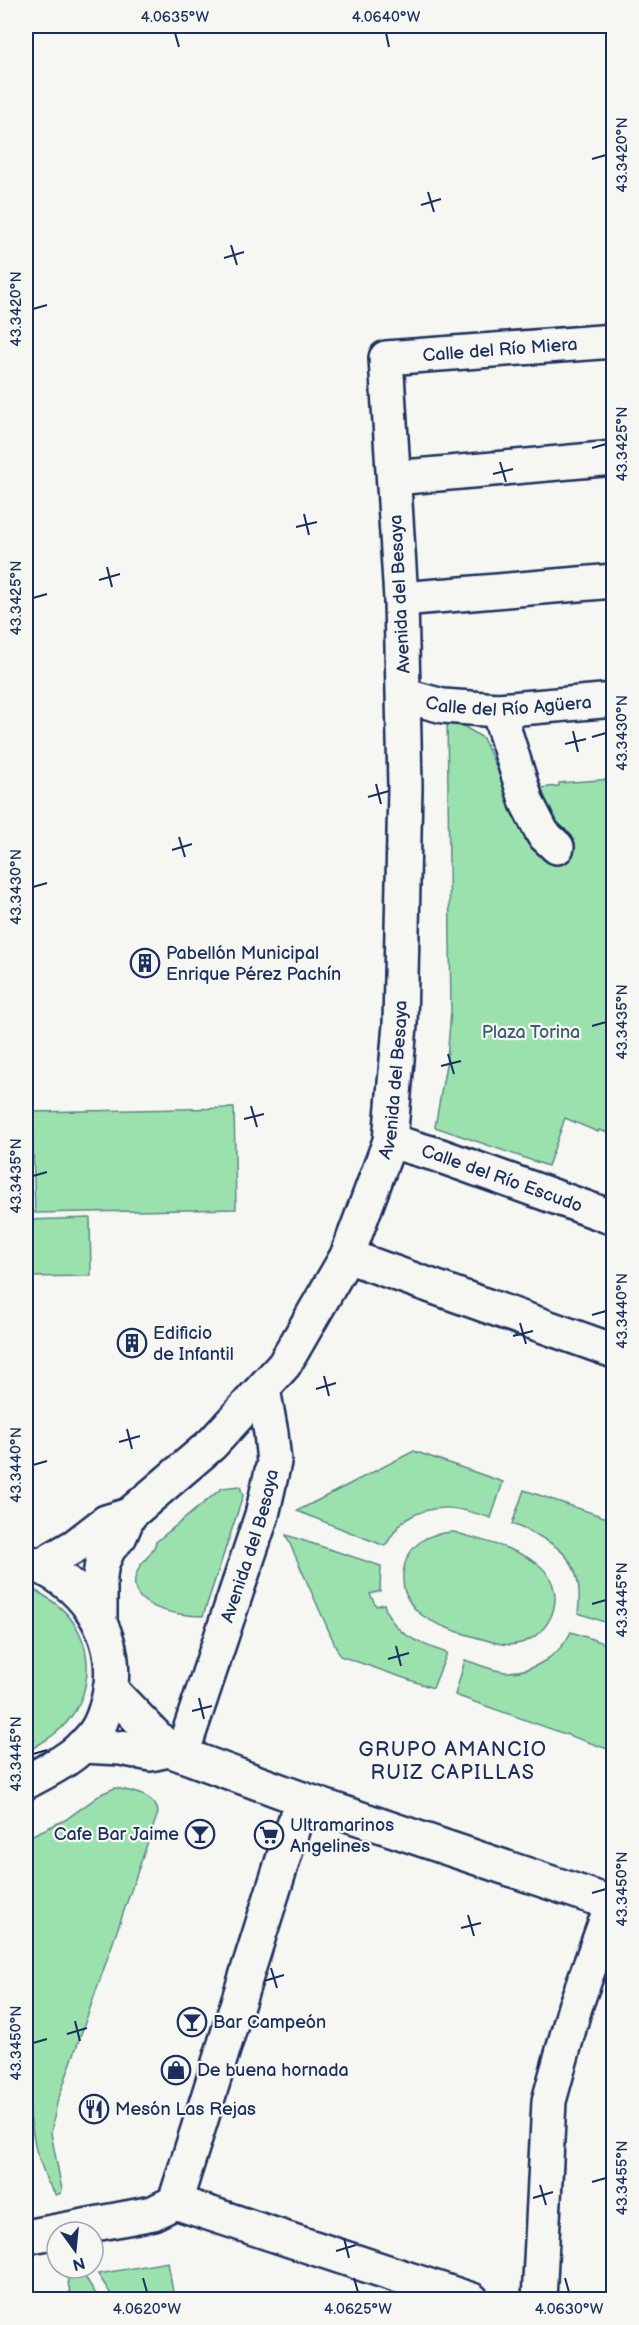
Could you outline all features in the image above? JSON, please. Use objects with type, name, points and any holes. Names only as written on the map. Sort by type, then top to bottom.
[{"type":"street","name":"Calle del Río Miera","points":[[386,358],[614,341]]},
{"type":"street","name":"Avenida del Besaya","points":[[175,1752],[264,1504],[274,1462],[272,1433],[263,1389],[284,1365],[347,1256],[390,1141],[400,1025],[405,696],[386,358]]},
{"type":"street","points":[[394,478],[614,458]]},
{"type":"street","points":[[401,599],[614,581]]},
{"type":"street","name":"Calle del Río Agüera","points":[[405,696],[443,706],[498,710],[614,700]]},
{"type":"street","points":[[498,710],[527,803],[543,834],[557,847]]},
{"type":"street","name":"Calle del Río Escudo","points":[[390,1141],[438,1155],[614,1218]]},
{"type":"street","points":[[347,1256],[614,1351]]},
{"type":"street","points":[[33,1564],[75,1546],[106,1522],[129,1515],[212,1444],[263,1389]]},
{"type":"street","points":[[100,1623],[99,1588],[102,1563],[109,1548],[120,1536],[129,1515]]},
{"type":"street","points":[[26,1782],[47,1771],[95,1734],[108,1703],[110,1689],[110,1651],[100,1623],[76,1592],[33,1564]]},
{"type":"street","points":[[110,1689],[175,1752],[302,1799],[613,1904],[575,2007],[549,2101],[539,2300]]},
{"type":"street","points":[[82,1746],[121,1748],[152,1754],[175,1752]]},
{"type":"street","points":[[26,2236],[153,2213],[175,2202],[302,1799]]},
{"type":"street","points":[[175,2202],[398,2287],[472,2300]]},
{"type":"green space","name":"Plaza Torina","points":[[447,716],[483,738],[507,791],[559,786],[559,783],[613,779],[614,1135],[599,1130],[598,1132],[565,1118],[548,1166],[435,1127],[447,1059],[451,1011]]},
{"type":"green space","points":[[234,1108],[236,1209],[35,1213],[32,1112]]},
{"type":"green space","points":[[90,1218],[91,1276],[26,1277],[26,1220]]},
{"type":"green space","points":[[414,1451],[503,1482],[491,1518],[459,1509],[427,1510],[402,1522],[385,1546],[297,1511]]},
{"type":"green space","points":[[240,1486],[243,1496],[203,1616],[166,1611],[143,1600],[137,1592],[135,1581],[139,1568],[151,1553],[156,1542],[222,1488]]},
{"type":"green space","points":[[524,1490],[613,1520],[613,1625],[578,1613],[577,1578],[572,1565],[554,1546],[512,1524]]},
{"type":"green space","points":[[454,1532],[509,1549],[539,1565],[550,1578],[555,1592],[554,1606],[549,1620],[540,1632],[528,1640],[514,1644],[497,1643],[433,1622],[424,1617],[410,1603],[403,1584],[405,1564],[409,1555],[423,1540],[438,1534]]},
{"type":"green space","points":[[286,1535],[381,1566],[380,1591],[370,1594],[376,1606],[384,1604],[393,1623],[408,1636],[447,1653],[433,1688],[340,1656]]},
{"type":"green space","points":[[26,1586],[52,1601],[73,1622],[84,1646],[87,1673],[81,1699],[67,1722],[53,1735],[26,1752]]},
{"type":"green space","points":[[571,1632],[613,1646],[613,1751],[455,1695],[465,1660],[491,1669],[516,1672],[536,1666],[553,1655]]},
{"type":"green space","points":[[115,1788],[135,1792],[148,1798],[153,1802],[158,1813],[57,2103],[51,2133],[62,2190],[56,2195],[47,2181],[36,2150],[29,2111],[26,1838],[65,1820],[103,1793]]},
{"type":"green space","points":[[168,2262],[174,2299],[114,2299],[102,2280],[105,2280],[105,2273]]},
{"type":"green space","points":[[68,2280],[87,2280],[99,2299],[71,2299]]},
{"type":"place","name":"Pabellón Municipal Enrique Pérez Pachín","points":[[145,963]]},
{"type":"place","name":"Edificio de Infantil","points":[[132,1343]]},
{"type":"place","name":"Cafe Bar Jaime","points":[[200,1834]]},
{"type":"place","name":"Ultramarinos Angelines","points":[[269,1835]]},
{"type":"place","name":"Bar Campeón","points":[[192,2022]]},
{"type":"place","name":"De buena hornada","points":[[176,2070]]},
{"type":"place","name":"Mesón Las Rejas","points":[[94,2109]]},
{"type":"district","name":"GRUPO AMANCIO RUIZ CAPILLAS","points":[[453,1762]]}]
